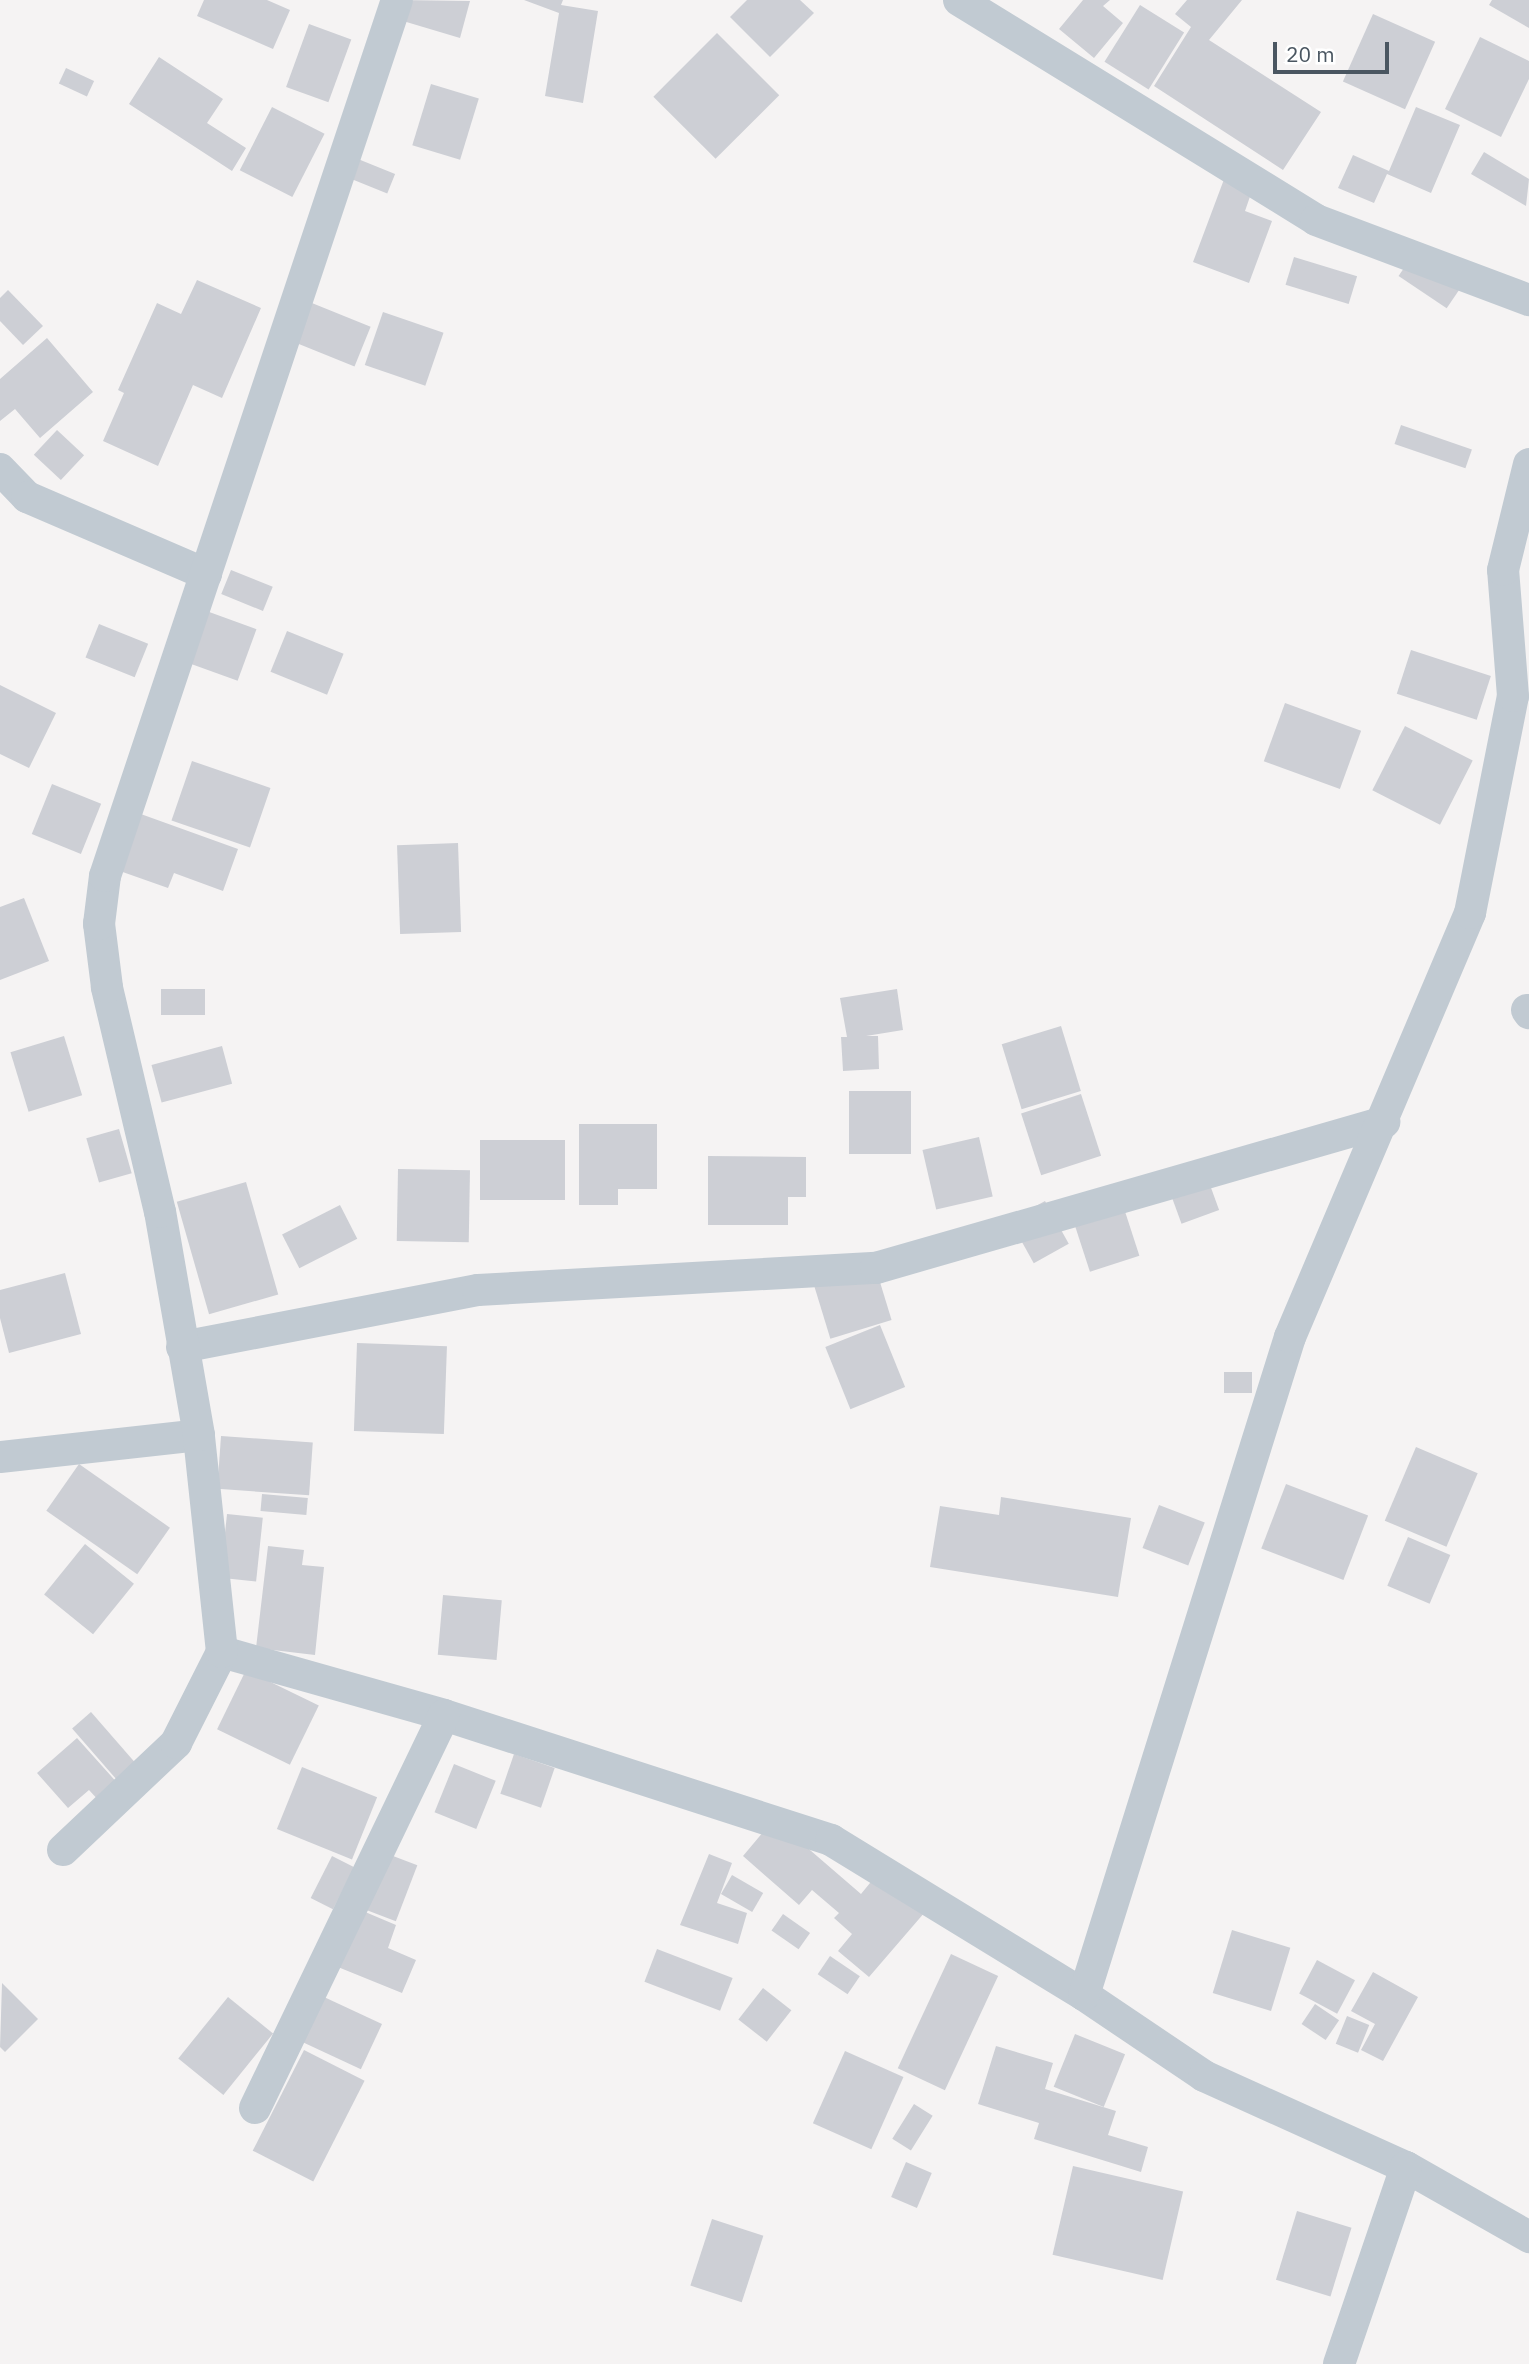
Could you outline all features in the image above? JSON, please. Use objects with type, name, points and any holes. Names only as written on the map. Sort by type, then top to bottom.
[{"type":"street","points":[[63,1850],[176,1743],[222,1652],[199,1435],[160,1212],[107,987],[99,924],[105,876],[397,0]]},
{"type":"street","points":[[959,0],[1316,220],[1529,300]]},
{"type":"street","points":[[1083,1995],[1290,1337],[1384,1122],[1470,913],[1521,700],[1503,570],[1529,464]]},
{"type":"street","points":[[0,469],[27,496],[206,574]]},
{"type":"street","points":[[182,1347],[478,1290],[876,1268],[1384,1122]]},
{"type":"street","points":[[0,1457],[199,1435]]},
{"type":"street","points":[[222,1652],[444,1715],[831,1840],[1083,1995],[1204,2076],[1406,2167],[1529,2236]]},
{"type":"street","points":[[255,2108],[444,1715]]},
{"type":"street","points":[[1339,2364],[1406,2167]]},
{"type":"building","points":[[204,0],[267,0],[290,10],[273,49],[197,16]]},
{"type":"building","points":[[398,0],[470,1],[460,38],[393,18]]},
{"type":"building","points":[[524,0],[563,0],[561,5],[598,11],[583,103],[545,96],[559,13]]},
{"type":"building","points":[[747,0],[800,0],[814,13],[770,57],[730,17]]},
{"type":"building","points":[[1083,0],[1110,0],[1103,6],[1123,23],[1094,58],[1059,29]]},
{"type":"building","points":[[1187,0],[1242,0],[1209,40],[1321,112],[1283,170],[1154,86],[1191,27],[1175,14]]},
{"type":"building","points":[[1492,0],[1529,0],[1529,28],[1489,5]]},
{"type":"building","points":[[1140,5],[1184,33],[1149,89],[1104,62]]},
{"type":"building","points":[[1373,14],[1435,42],[1405,109],[1343,82]]},
{"type":"building","points":[[309,24],[351,39],[328,102],[286,87]]},
{"type":"building","points":[[717,33],[779,95],[716,159],[653,97]]},
{"type":"building","points":[[1480,37],[1529,61],[1529,79],[1501,137],[1445,109]]},
{"type":"building","points":[[159,57],[223,99],[207,123],[246,148],[232,171],[129,104]]},
{"type":"building","points":[[66,68],[94,81],[87,97],[59,83]]},
{"type":"building","points":[[431,84],[479,99],[460,160],[412,145]]},
{"type":"building","points":[[272,107],[325,134],[292,197],[240,170]]},
{"type":"building","points":[[1416,107],[1460,125],[1431,193],[1387,174],[1374,203],[1338,188],[1353,155],[1389,171]]},
{"type":"building","points":[[1484,152],[1529,179],[1526,206],[1471,174]]},
{"type":"building","points":[[358,159],[395,174],[387,193],[350,178]]},
{"type":"building","points":[[1226,174],[1254,185],[1245,211],[1272,221],[1249,283],[1193,262]]},
{"type":"building","points":[[1412,256],[1460,288],[1447,308],[1399,276]]},
{"type":"building","points":[[1294,257],[1357,276],[1349,304],[1286,285]]},
{"type":"building","points":[[197,280],[261,308],[222,398],[193,385],[158,466],[103,441],[124,393],[118,390],[157,303],[181,314]]},
{"type":"building","points":[[8,290],[43,326],[23,345],[0,321],[0,298]]},
{"type":"building","points":[[302,299],[371,327],[355,367],[286,339]]},
{"type":"building","points":[[383,312],[444,333],[425,386],[365,365]]},
{"type":"building","points":[[47,338],[93,392],[40,438],[15,409],[0,421],[0,379]]},
{"type":"building","points":[[1401,425],[1472,449],[1465,468],[1394,444]]},
{"type":"building","points":[[57,430],[84,455],[61,480],[34,455]]},
{"type":"building","points":[[231,570],[273,587],[263,611],[221,594]]},
{"type":"building","points":[[201,609],[256,629],[238,681],[182,661]]},
{"type":"building","points":[[99,624],[148,644],[135,677],[86,657]]},
{"type":"building","points":[[287,631],[344,654],[327,695],[271,672]]},
{"type":"building","points":[[1411,650],[1491,676],[1477,720],[1397,694]]},
{"type":"building","points":[[0,685],[56,713],[29,768],[0,754]]},
{"type":"building","points":[[1285,703],[1361,731],[1340,789],[1264,761]]},
{"type":"building","points":[[1405,726],[1473,761],[1440,825],[1372,790]]},
{"type":"building","points":[[192,761],[270,788],[250,848],[171,821]]},
{"type":"building","points":[[52,784],[101,804],[81,854],[32,834]]},
{"type":"building","points":[[138,813],[238,849],[223,891],[174,873],[168,888],[117,870]]},
{"type":"building","points":[[458,843],[461,932],[400,934],[397,845]]},
{"type":"building","points":[[24,898],[49,961],[0,980],[0,907]]},
{"type":"building","points":[[161,989],[205,989],[205,1015],[161,1015]]},
{"type":"building","points":[[897,989],[903,1030],[866,1036],[878,1036],[879,1069],[843,1071],[841,1037],[847,1037],[840,998]]},
{"type":"building","points":[[1061,1026],[1081,1091],[1022,1109],[1002,1044]]},
{"type":"building","points":[[64,1036],[82,1095],[29,1112],[10,1052]]},
{"type":"building","points":[[222,1046],[232,1084],[162,1103],[151,1065]]},
{"type":"building","points":[[849,1091],[911,1091],[911,1154],[849,1154]]},
{"type":"building","points":[[1081,1094],[1101,1156],[1041,1175],[1021,1113]]},
{"type":"building","points":[[579,1124],[657,1124],[657,1189],[618,1189],[618,1205],[579,1205]]},
{"type":"building","points":[[119,1129],[132,1173],[99,1183],[86,1138]]},
{"type":"building","points":[[979,1137],[993,1196],[936,1209],[922,1150]]},
{"type":"building","points":[[480,1140],[565,1140],[565,1200],[480,1200]]},
{"type":"building","points":[[708,1156],[806,1157],[806,1197],[788,1197],[788,1225],[708,1225]]},
{"type":"building","points":[[1202,1163],[1219,1210],[1182,1224],[1164,1177]]},
{"type":"building","points":[[398,1169],[470,1170],[469,1242],[397,1241]]},
{"type":"building","points":[[246,1182],[278,1294],[209,1314],[177,1202]]},
{"type":"building","points":[[1119,1193],[1139,1256],[1090,1272],[1070,1209]]},
{"type":"building","points":[[1045,1201],[1069,1244],[1034,1263],[1010,1220]]},
{"type":"building","points":[[340,1205],[357,1239],[299,1268],[282,1235]]},
{"type":"building","points":[[872,1256],[892,1320],[830,1339],[811,1275]]},
{"type":"building","points":[[65,1273],[81,1334],[9,1353],[0,1318],[0,1290]]},
{"type":"building","points":[[880,1325],[905,1387],[850,1409],[825,1347]]},
{"type":"building","points":[[357,1343],[447,1346],[444,1434],[354,1431]]},
{"type":"building","points":[[1224,1372],[1252,1372],[1252,1393],[1224,1393]]},
{"type":"building","points":[[221,1436],[313,1442],[309,1495],[217,1489]]},
{"type":"building","points":[[1416,1447],[1478,1473],[1446,1547],[1385,1521]]},
{"type":"building","points":[[79,1464],[170,1528],[137,1574],[46,1511]]},
{"type":"building","points":[[1286,1484],[1368,1516],[1343,1580],[1261,1548]]},
{"type":"building","points":[[262,1494],[308,1498],[306,1515],[261,1511]]},
{"type":"building","points":[[1001,1497],[1131,1518],[1118,1597],[930,1567],[940,1506],[999,1515]]},
{"type":"building","points":[[1159,1505],[1205,1523],[1188,1566],[1143,1548]]},
{"type":"building","points":[[227,1514],[263,1518],[256,1581],[220,1578]]},
{"type":"building","points":[[1408,1537],[1450,1555],[1430,1604],[1387,1586]]},
{"type":"building","points":[[85,1544],[134,1584],[93,1634],[44,1595]]},
{"type":"building","points":[[268,1546],[304,1550],[302,1565],[324,1567],[315,1655],[256,1648]]},
{"type":"building","points":[[443,1595],[502,1600],[497,1660],[438,1655]]},
{"type":"building","points":[[246,1670],[319,1706],[290,1765],[217,1729]]},
{"type":"building","points":[[91,1712],[140,1768],[121,1784],[72,1728]]},
{"type":"building","points":[[77,1738],[120,1786],[101,1803],[89,1790],[68,1808],[37,1773]]},
{"type":"building","points":[[514,1754],[555,1768],[541,1808],[500,1794]]},
{"type":"building","points":[[454,1764],[496,1781],[476,1829],[435,1812]]},
{"type":"building","points":[[302,1767],[377,1797],[352,1859],[277,1829]]},
{"type":"building","points":[[774,1819],[861,1894],[879,1872],[925,1912],[869,1977],[838,1951],[852,1934],[834,1918],[839,1913],[812,1890],[799,1905],[743,1856]]},
{"type":"building","points":[[380,1851],[417,1865],[396,1921],[358,1907]]},
{"type":"building","points":[[709,1854],[732,1863],[717,1903],[747,1913],[738,1944],[680,1925]]},
{"type":"building","points":[[332,1856],[354,1867],[333,1909],[311,1898]]},
{"type":"building","points":[[732,1875],[763,1893],[752,1912],[721,1894]]},
{"type":"building","points":[[351,1906],[396,1925],[388,1948],[416,1960],[402,1993],[328,1963]]},
{"type":"building","points":[[783,1914],[810,1933],[799,1949],[772,1930]]},
{"type":"building","points":[[1232,1930],[1290,1948],[1271,2011],[1213,1993]]},
{"type":"building","points":[[657,1949],[733,1978],[720,2011],[644,1982]]},
{"type":"building","points":[[951,1954],[998,1976],[945,2090],[898,2068]]},
{"type":"building","points":[[830,1956],[860,1976],[848,1994],[818,1974]]},
{"type":"building","points":[[1317,1960],[1355,1980],[1337,2014],[1299,1994]]},
{"type":"building","points":[[1373,1972],[1418,1997],[1383,2061],[1361,2050],[1375,2024],[1351,2011]]},
{"type":"building","points":[[2,1983],[38,2019],[5,2052],[0,2047]]},
{"type":"building","points":[[763,1988],[791,2010],[767,2042],[738,2020]]},
{"type":"building","points":[[228,1997],[273,2034],[223,2095],[178,2058]]},
{"type":"building","points":[[324,1997],[382,2024],[361,2069],[303,2042]]},
{"type":"building","points":[[1315,2004],[1339,2020],[1326,2040],[1302,2024]]},
{"type":"building","points":[[1347,2016],[1369,2025],[1358,2053],[1336,2044]]},
{"type":"building","points":[[1075,2034],[1125,2054],[1104,2107],[1054,2087]]},
{"type":"building","points":[[996,2046],[1053,2063],[1045,2089],[1116,2111],[1108,2135],[1148,2147],[1141,2172],[1034,2139],[1039,2123],[978,2104]]},
{"type":"building","points":[[304,2050],[365,2081],[313,2182],[253,2151]]},
{"type":"building","points":[[845,2051],[903,2077],[871,2149],[813,2123]]},
{"type":"building","points":[[914,2104],[933,2116],[911,2150],[892,2139]]},
{"type":"building","points":[[906,2162],[932,2173],[917,2208],[891,2197]]},
{"type":"building","points":[[1073,2166],[1183,2191],[1163,2280],[1053,2255]]},
{"type":"building","points":[[1297,2211],[1352,2228],[1330,2297],[1276,2280]]},
{"type":"building","points":[[712,2219],[763,2236],[742,2302],[690,2286]]}]
